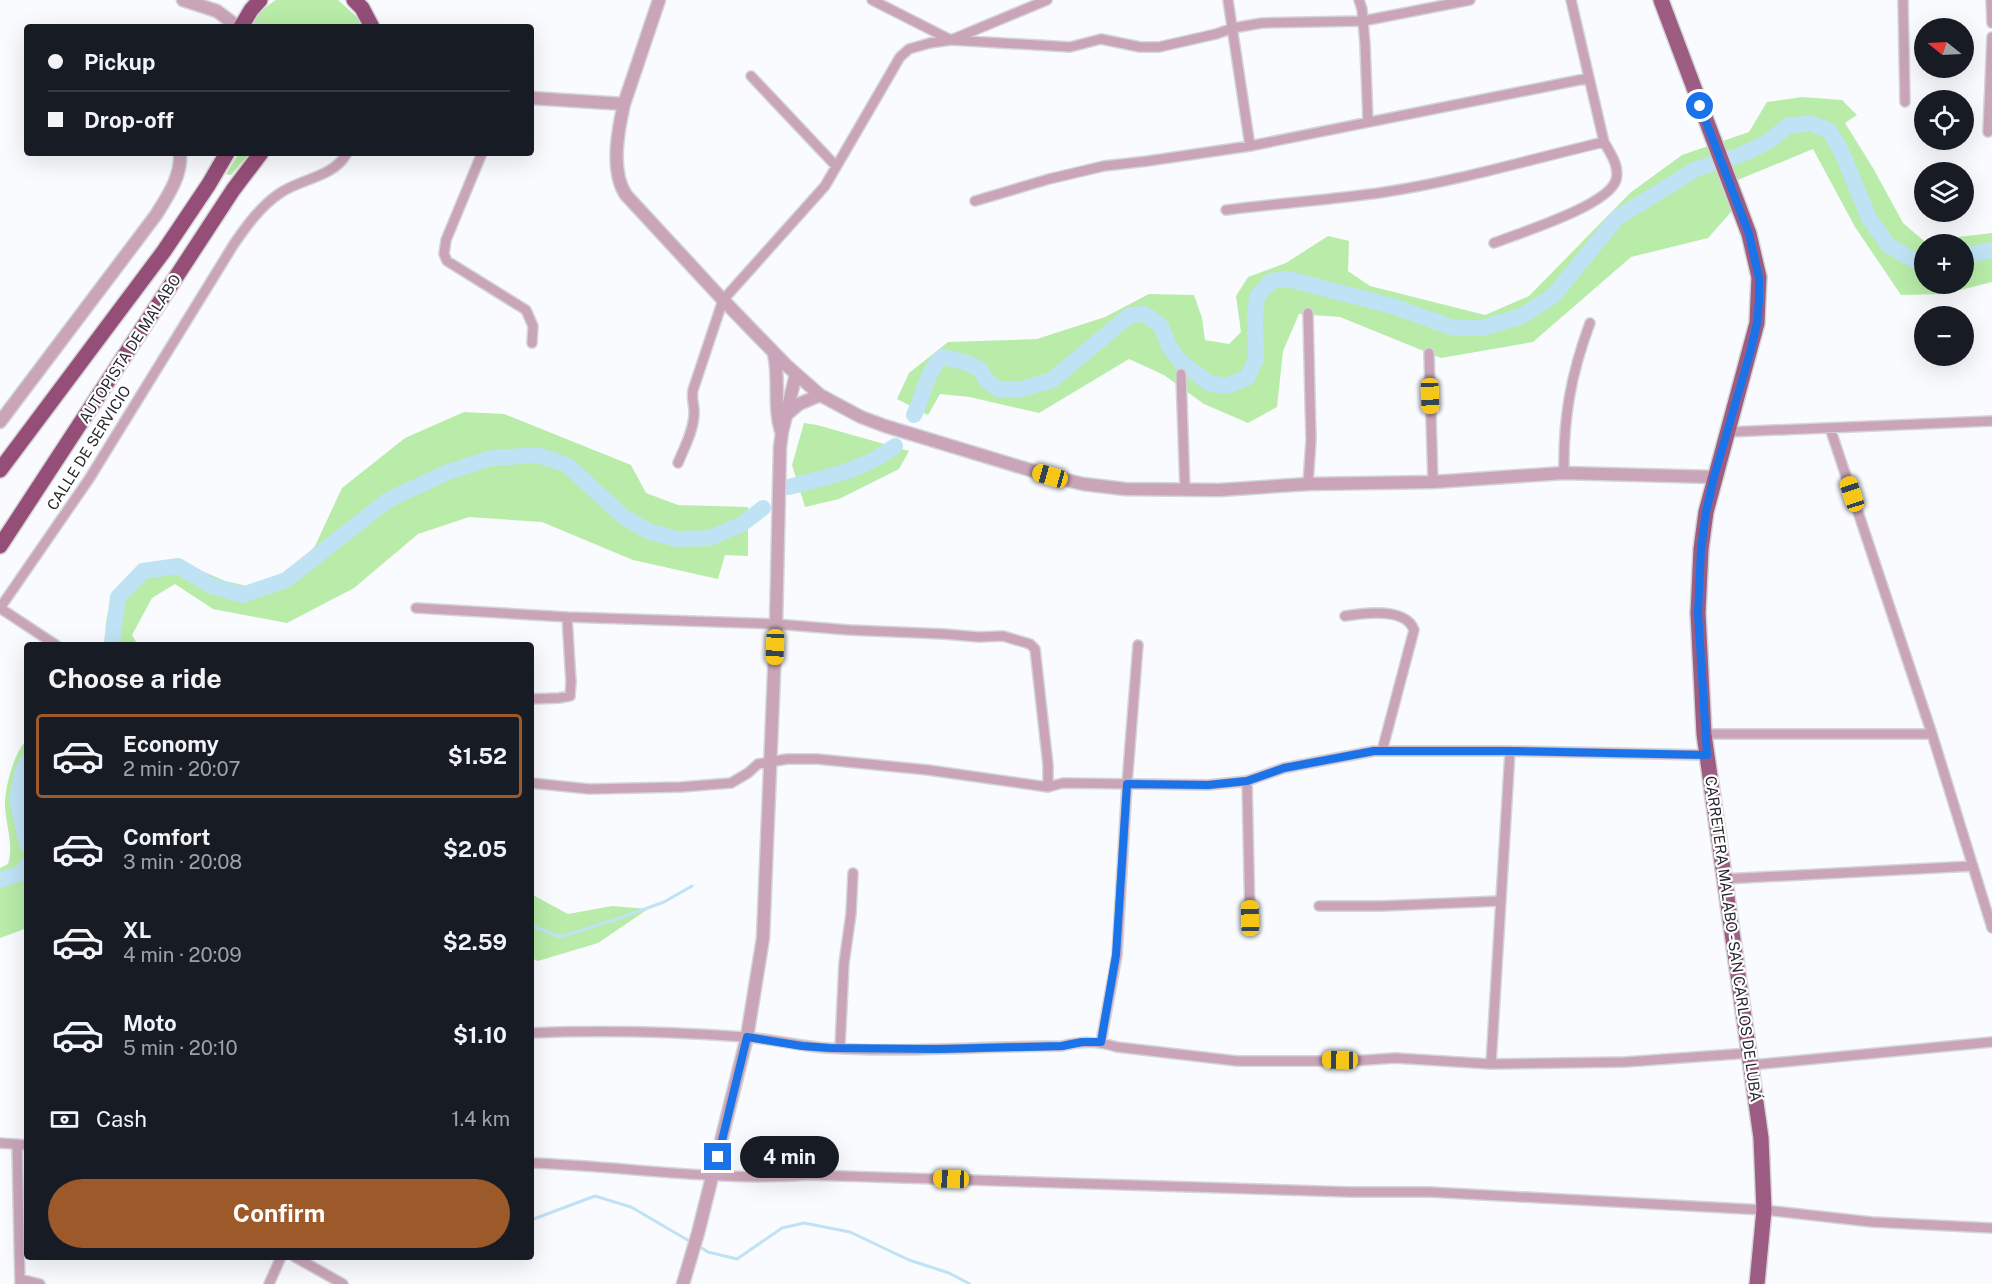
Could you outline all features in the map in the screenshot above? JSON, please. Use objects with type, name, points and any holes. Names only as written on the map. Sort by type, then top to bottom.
[{"type":"highway","points":[[242,24],[260,0]]},
{"type":"highway","points":[[360,3],[370,24]]},
{"type":"highway","name":"AUTOPISTA DE MALABO","points":[[0,470],[164,251],[225,156]]},
{"type":"highway","name":"AUTOPISTA DE MALABO","points":[[0,546],[233,190],[259,156]]},
{"type":"main road","name":"CARRETERA MALABO - SAN CARLOS DE LUBÁ","points":[[1661,0],[1749,234],[1759,278],[1757,323],[1706,512],[1700,560],[1698,613],[1704,734],[1761,1138],[1764,1210],[1757,1284]]},
{"type":"street","points":[[183,0],[218,11],[236,24]]},
{"type":"street","points":[[659,0],[624,104],[617,140],[618,176],[621,188],[773,353],[820,395],[861,417],[1050,476],[1104,487],[1219,490],[1308,484],[1433,482],[1564,473],[1714,477]]},
{"type":"street","points":[[872,0],[951,40],[1070,47],[1101,39],[1149,47],[1178,43],[1233,28],[1278,22],[1363,21],[1470,0]]},
{"type":"street","points":[[678,463],[695,414],[693,390],[723,300],[825,186],[900,57],[916,46],[951,40],[1047,0]]},
{"type":"street","points":[[1228,0],[1250,146]]},
{"type":"street","points":[[1359,0],[1363,21],[1368,122]]},
{"type":"street","points":[[1494,243],[1582,209],[1612,188],[1616,181],[1614,158],[1604,142],[1571,0]]},
{"type":"street","points":[[1902,0],[1905,102]]},
{"type":"street","points":[[1991,0],[1992,23]]},
{"type":"street","points":[[1988,132],[1992,37]]},
{"type":"street","points":[[751,76],[836,166]]},
{"type":"street","points":[[975,201],[1049,179],[1104,166],[1250,146],[1589,78]]},
{"type":"street","points":[[534,98],[624,104]]},
{"type":"street","points":[[1226,210],[1388,192],[1604,142]]},
{"type":"street","points":[[0,422],[156,215],[173,186],[180,156]]},
{"type":"street","name":"CALLE DE SERVICIO","points":[[0,608],[89,479],[234,244],[252,219],[283,191],[330,171],[344,156]]},
{"type":"street","points":[[481,156],[446,240],[444,254],[447,261],[526,310],[533,326],[532,343]]},
{"type":"street","points":[[1308,313],[1311,440],[1308,484]]},
{"type":"street","points":[[1564,473],[1564,441],[1569,401],[1577,357],[1590,323]]},
{"type":"street","points":[[773,353],[778,377],[778,422],[782,432]]},
{"type":"street","points":[[1429,353],[1433,482]]},
{"type":"street","points":[[777,394],[786,365]]},
{"type":"street","points":[[683,1284],[747,1037],[763,938],[782,432],[796,374]]},
{"type":"street","points":[[1181,374],[1185,490]]},
{"type":"street","points":[[786,415],[799,404],[820,395]]},
{"type":"street","points":[[1729,432],[1992,421]]},
{"type":"street","points":[[1830,429],[1932,734],[1992,928]]},
{"type":"street","points":[[0,608],[51,642]]},
{"type":"street","points":[[416,608],[567,617],[776,624],[979,637],[1003,636],[1030,644],[1035,649],[1048,765],[1048,787]]},
{"type":"street","points":[[1345,616],[1368,612],[1385,613],[1409,622],[1414,630],[1382,751]]},
{"type":"street","points":[[534,699],[570,696],[572,682],[567,617]]},
{"type":"street","points":[[1101,1042],[1116,955],[1138,645]]},
{"type":"street","points":[[1704,734],[1932,734]]},
{"type":"street","points":[[534,783],[589,789],[681,787],[731,783],[758,764],[770,760],[817,759],[846,764],[882,765],[1048,787],[1063,783],[1208,785],[1247,781],[1284,768],[1350,754],[1382,751],[1707,755]]},
{"type":"street","points":[[1491,1064],[1510,751]]},
{"type":"street","points":[[1247,781],[1250,918]]},
{"type":"street","points":[[1724,879],[1973,866]]},
{"type":"street","points":[[840,1047],[844,963],[853,873]]},
{"type":"street","points":[[1319,906],[1500,901]]},
{"type":"street","points":[[534,1033],[588,1030],[747,1037],[802,1046],[941,1049],[1062,1046],[1082,1042],[1101,1042],[1117,1047],[1238,1061],[1352,1061],[1395,1058],[1491,1064],[1750,1059],[1992,1042]]},
{"type":"street","points":[[0,1143],[24,1145]]},
{"type":"street","points":[[17,1144],[20,1282],[40,1284]]},
{"type":"street","points":[[534,1164],[589,1165],[772,1178],[808,1175],[1351,1192],[1429,1192],[1764,1210],[1872,1222],[1992,1228]]},
{"type":"street","points":[[269,1284],[280,1260]]},
{"type":"street","points":[[300,1260],[343,1284]]},
{"type":"green space","points":[[276,0],[338,0],[357,17],[360,24],[254,24]]},
{"type":"green space","points":[[1802,97],[1842,100],[1857,115],[1845,123],[1903,223],[1916,234],[1914,234],[1914,294],[1945,294],[1901,295],[1855,227],[1813,149],[1728,184],[1738,204],[1708,238],[1631,257],[1533,342],[1441,358],[1340,317],[1299,314],[1283,351],[1277,407],[1248,423],[1204,404],[1164,375],[1129,359],[1039,413],[970,397],[940,394],[928,415],[897,399],[909,373],[948,342],[1037,339],[1105,317],[1149,294],[1194,295],[1202,318],[1205,340],[1229,344],[1241,332],[1236,296],[1248,277],[1286,263],[1328,236],[1349,241],[1348,271],[1370,286],[1485,315],[1529,296],[1630,193],[1682,155],[1749,132],[1767,102]]},
{"type":"green space","points":[[237,156],[247,156],[231,175],[226,174]]},
{"type":"green space","points":[[1992,233],[1992,282],[1974,287],[1974,235]]},
{"type":"green space","points":[[464,412],[504,414],[631,465],[646,493],[678,505],[748,507],[748,556],[725,555],[718,579],[633,560],[542,522],[469,517],[418,534],[354,588],[287,623],[213,609],[175,584],[152,598],[132,635],[136,642],[107,642],[106,621],[112,602],[138,565],[175,559],[225,581],[256,588],[286,576],[315,546],[342,488],[405,438]]},
{"type":"green space","points":[[804,423],[909,451],[899,469],[839,499],[805,507],[792,465]]},
{"type":"green space","points":[[24,743],[24,929],[0,938],[0,868],[8,864],[10,857],[5,807],[6,791],[14,762]]},
{"type":"green space","points":[[534,896],[568,914],[612,906],[648,909],[598,943],[538,961],[534,959]]},
{"type":"waterway","points":[[914,415],[932,370],[942,357],[965,362],[980,369],[987,381],[998,389],[1019,390],[1052,380],[1130,315],[1145,314],[1161,326],[1169,346],[1181,362],[1209,383],[1226,386],[1247,378],[1256,359],[1257,297],[1271,281],[1288,279],[1392,306],[1454,328],[1483,328],[1522,316],[1553,296],[1617,218],[1696,169],[1740,155],[1766,143],[1788,126],[1810,123],[1830,131],[1843,155],[1869,218],[1888,245],[1914,260]]},
{"type":"waterway","points":[[1974,254],[1992,250]]},
{"type":"waterway","points":[[789,487],[870,462],[895,446]]},
{"type":"waterway","points":[[112,642],[118,597],[143,571],[178,566],[212,586],[242,595],[286,580],[388,500],[448,472],[491,458],[538,455],[567,465],[624,517],[648,531],[676,539],[710,538],[742,524],[763,508]]},
{"type":"waterway","points":[[24,768],[17,799],[24,830]]},
{"type":"waterway","points":[[0,880],[21,873],[24,869]]},
{"type":"waterway","points":[[534,926],[560,937],[664,902],[692,886]]},
{"type":"waterway","points":[[534,1219],[595,1196],[631,1207],[691,1242]]},
{"type":"waterway","points":[[697,1245],[708,1252],[737,1259],[782,1228],[804,1223],[850,1232],[909,1260],[949,1273],[970,1284]]},
{"type":"route","points":[[718,1157],[747,1037],[802,1046],[886,1049],[1062,1046],[1082,1042],[1101,1042],[1116,955],[1127,784],[1208,785],[1247,781],[1284,768],[1374,751],[1707,755],[1698,613],[1701,549],[1714,477],[1729,432],[1757,323],[1759,278],[1749,234],[1700,106]]}]
